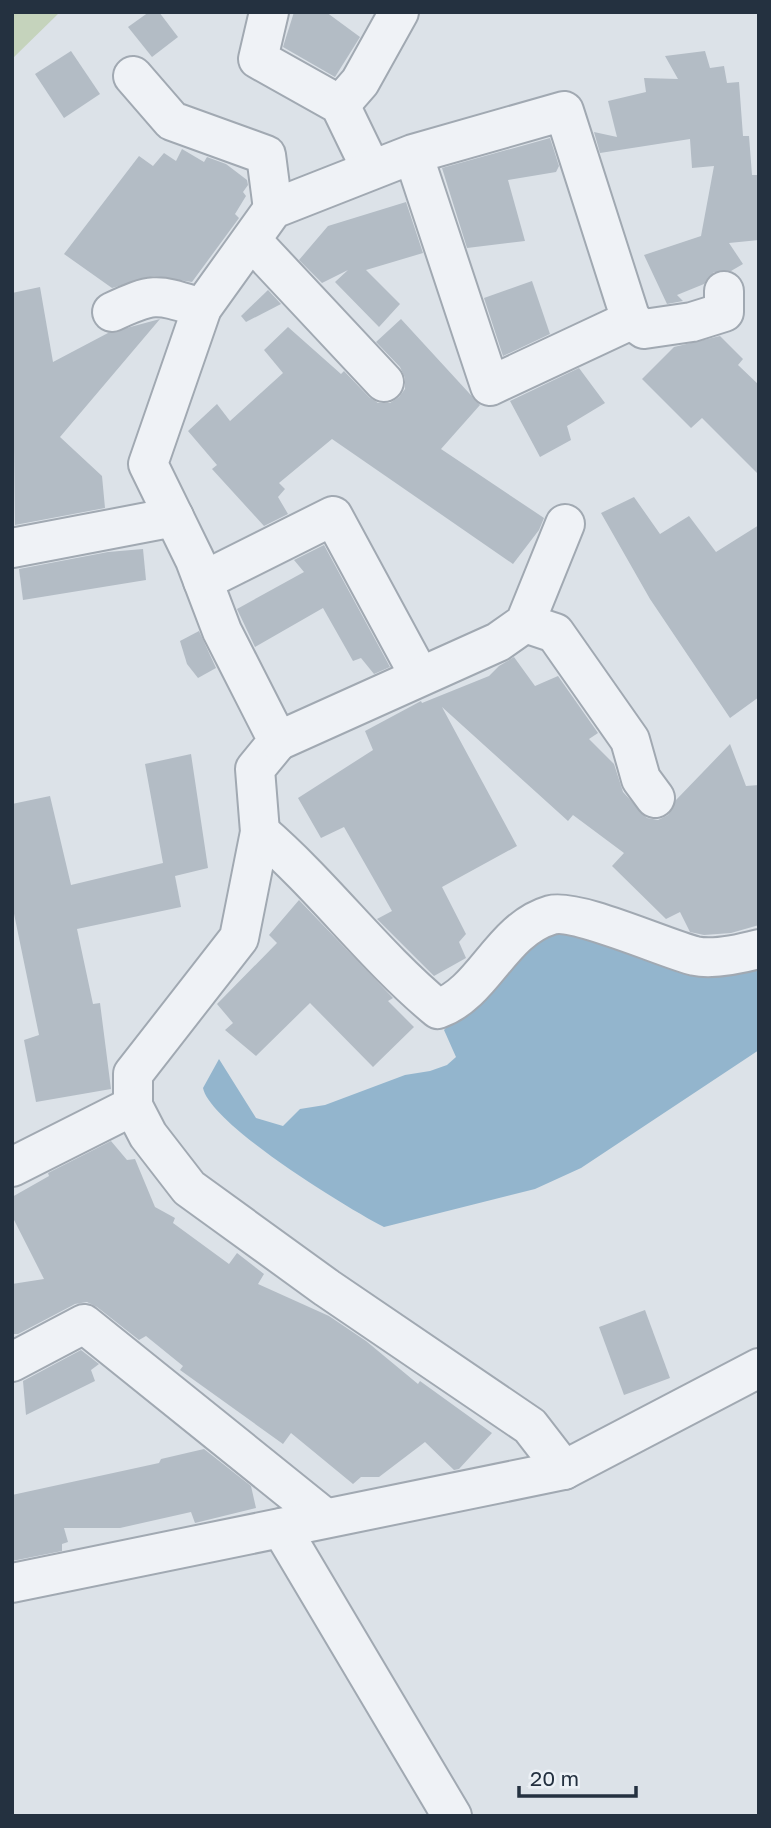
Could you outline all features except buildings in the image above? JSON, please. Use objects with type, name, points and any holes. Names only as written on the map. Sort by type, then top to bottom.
[{"type":"street","points":[[269,12],[258,59],[340,105],[371,169]]},
{"type":"street","points":[[340,105],[360,82],[398,12]]},
{"type":"street","points":[[133,76],[172,121],[266,155],[273,209]]},
{"type":"street","points":[[278,741],[222,631],[203,581],[148,464],[202,308],[273,209],[413,154],[564,111],[631,320],[643,329],[692,322],[724,312],[723,291]]},
{"type":"street","points":[[413,154],[490,386],[631,320]]},
{"type":"street","points":[[252,241],[384,382]]},
{"type":"street","points":[[112,312],[147,296],[168,298],[202,308]]},
{"type":"street","points":[[203,581],[333,516],[419,675]]},
{"type":"street","points":[[12,548],[174,517]]},
{"type":"street","points":[[564,1470],[530,1426],[327,1289],[189,1188],[148,1135],[133,1106],[133,1074],[239,938],[260,832],[255,769],[278,741],[419,675],[498,642],[525,623],[565,524]]},
{"type":"street","points":[[525,623],[555,633],[630,740],[642,779],[655,798]]},
{"type":"street","points":[[260,832],[299,865],[364,939],[438,1009],[456,1002],[523,928],[554,914],[605,925],[697,956],[740,954],[759,949]]},
{"type":"street","points":[[16,1155],[133,1106]]},
{"type":"street","points":[[12,1362],[84,1324],[325,1518]]},
{"type":"street","points":[[12,1583],[564,1470],[759,1368]]},
{"type":"street","points":[[281,1528],[452,1816]]},
{"type":"green space","points":[[12,12],[60,12],[12,59]]},
{"type":"water","points":[[546,930],[759,966],[759,1050],[581,1168],[535,1189],[384,1227],[313,1184],[254,1143],[229,1123],[212,1104],[203,1088],[219,1059],[256,1118],[283,1126],[300,1109],[325,1105],[405,1075],[447,1065],[456,1057],[444,1030],[516,952]]}]
